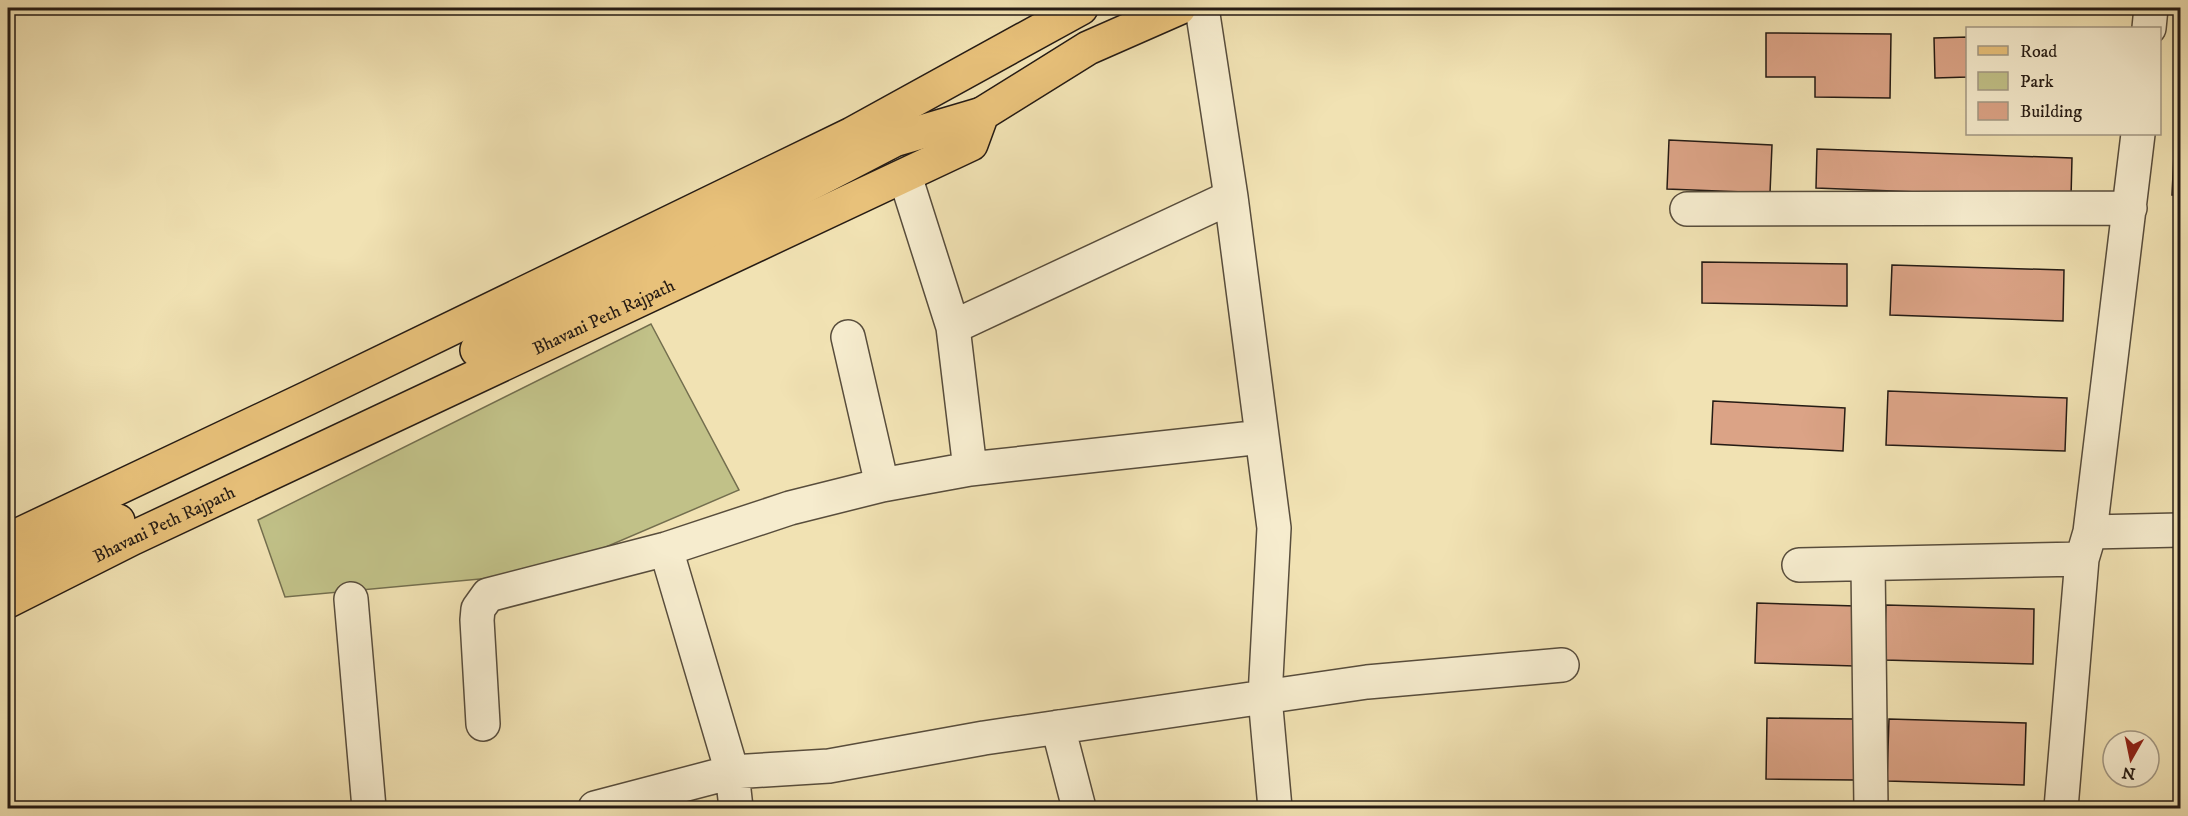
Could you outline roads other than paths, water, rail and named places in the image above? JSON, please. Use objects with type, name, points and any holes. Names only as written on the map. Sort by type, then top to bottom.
[{"type":"main road","points":[[8,540],[319,393],[852,134],[1081,8]]},
{"type":"main road","points":[[8,573],[395,391],[723,229],[894,140],[982,114],[1088,48],[1179,8]]},
{"type":"main road","name":"Bhavani Peth Rajpath","points":[[8,601],[133,538],[971,144],[982,114]]},
{"type":"street","points":[[1202,8],[1231,197],[1274,528],[1265,697],[1275,808]]},
{"type":"street","points":[[2149,27],[2151,8]]},
{"type":"street","points":[[2061,808],[2086,545],[2138,135]]},
{"type":"street","points":[[905,176],[953,327],[970,469]]},
{"type":"street","points":[[953,327],[1231,197]]},
{"type":"street","points":[[1687,209],[2130,208]]},
{"type":"street","points":[[848,337],[882,485]]},
{"type":"street","points":[[483,724],[477,620],[478,609],[488,595],[666,549],[790,508],[882,485],[970,469],[1262,437]]},
{"type":"street","points":[[1799,565],[1868,564],[2086,545],[2181,530]]},
{"type":"street","points":[[666,549],[732,772],[736,808]]},
{"type":"street","points":[[1868,564],[1871,808]]},
{"type":"street","points":[[351,599],[369,808]]},
{"type":"street","points":[[595,808],[732,772],[829,766],[1058,727],[1367,682],[1562,666]]},
{"type":"street","points":[[1058,727],[1079,808]]}]
